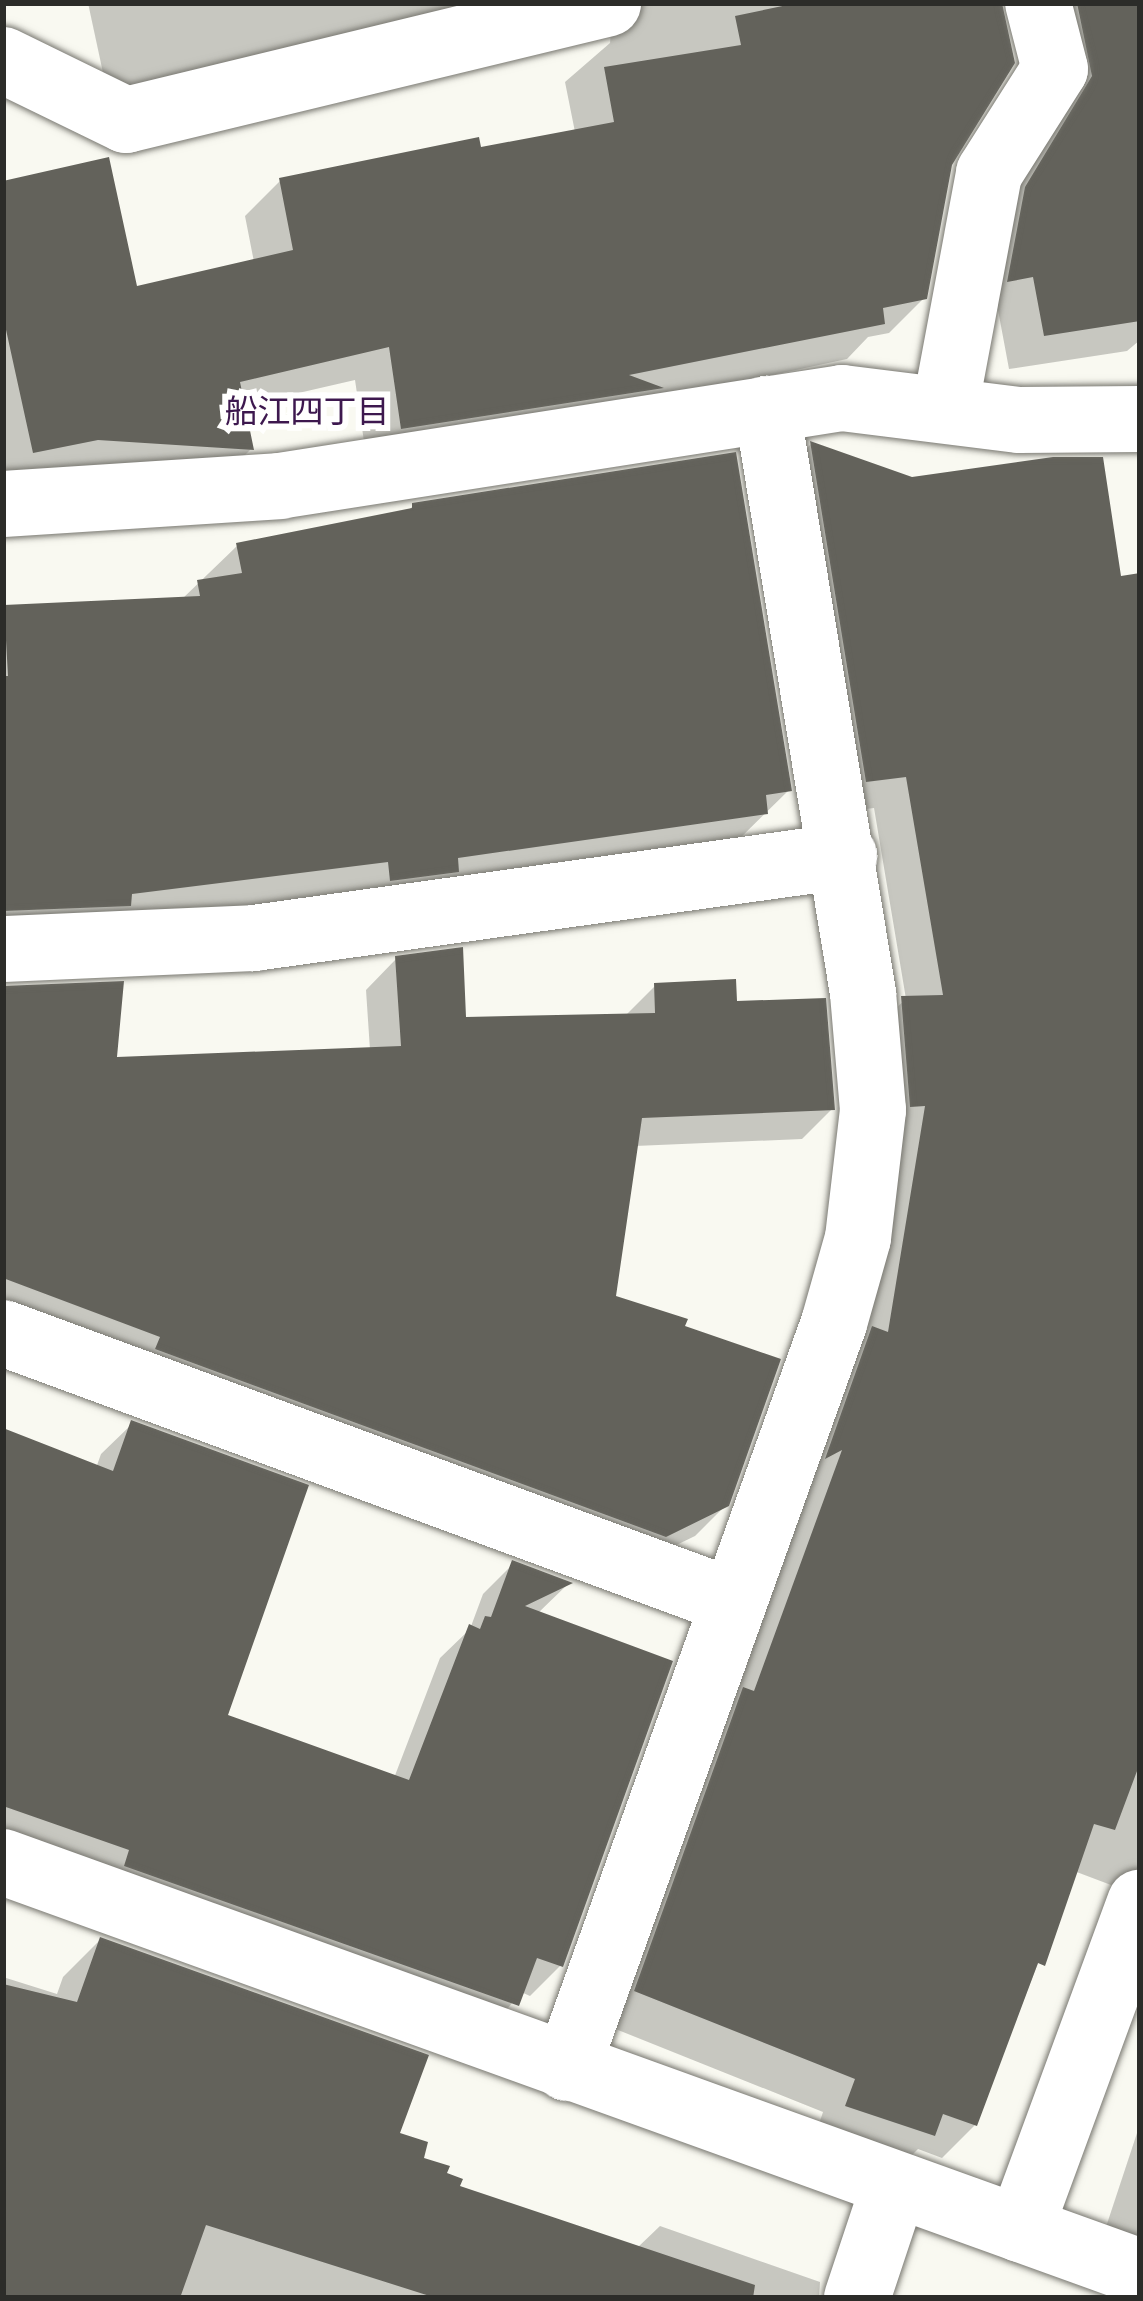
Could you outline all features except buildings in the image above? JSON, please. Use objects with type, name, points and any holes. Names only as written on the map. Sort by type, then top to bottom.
[{"type":"street","points":[[3,59],[126,120],[608,3]]},
{"type":"street","points":[[945,410],[989,172],[1054,69],[1038,3]]},
{"type":"street","points":[[3,504],[279,486],[842,398],[1019,420],[1140,419]]},
{"type":"street","points":[[567,2068],[834,1323],[859,1238],[872,1109],[844,856],[767,409]]},
{"type":"street","points":[[3,949],[254,938],[844,856]]},
{"type":"street","points":[[3,1334],[731,1601]]},
{"type":"street","points":[[3,1862],[1140,2272]]},
{"type":"street","points":[[1020,2229],[1140,1901]]},
{"type":"street","points":[[856,2298],[894,2187]]},
{"type":"district","name":"船江四丁目","points":[[307,411]]}]
